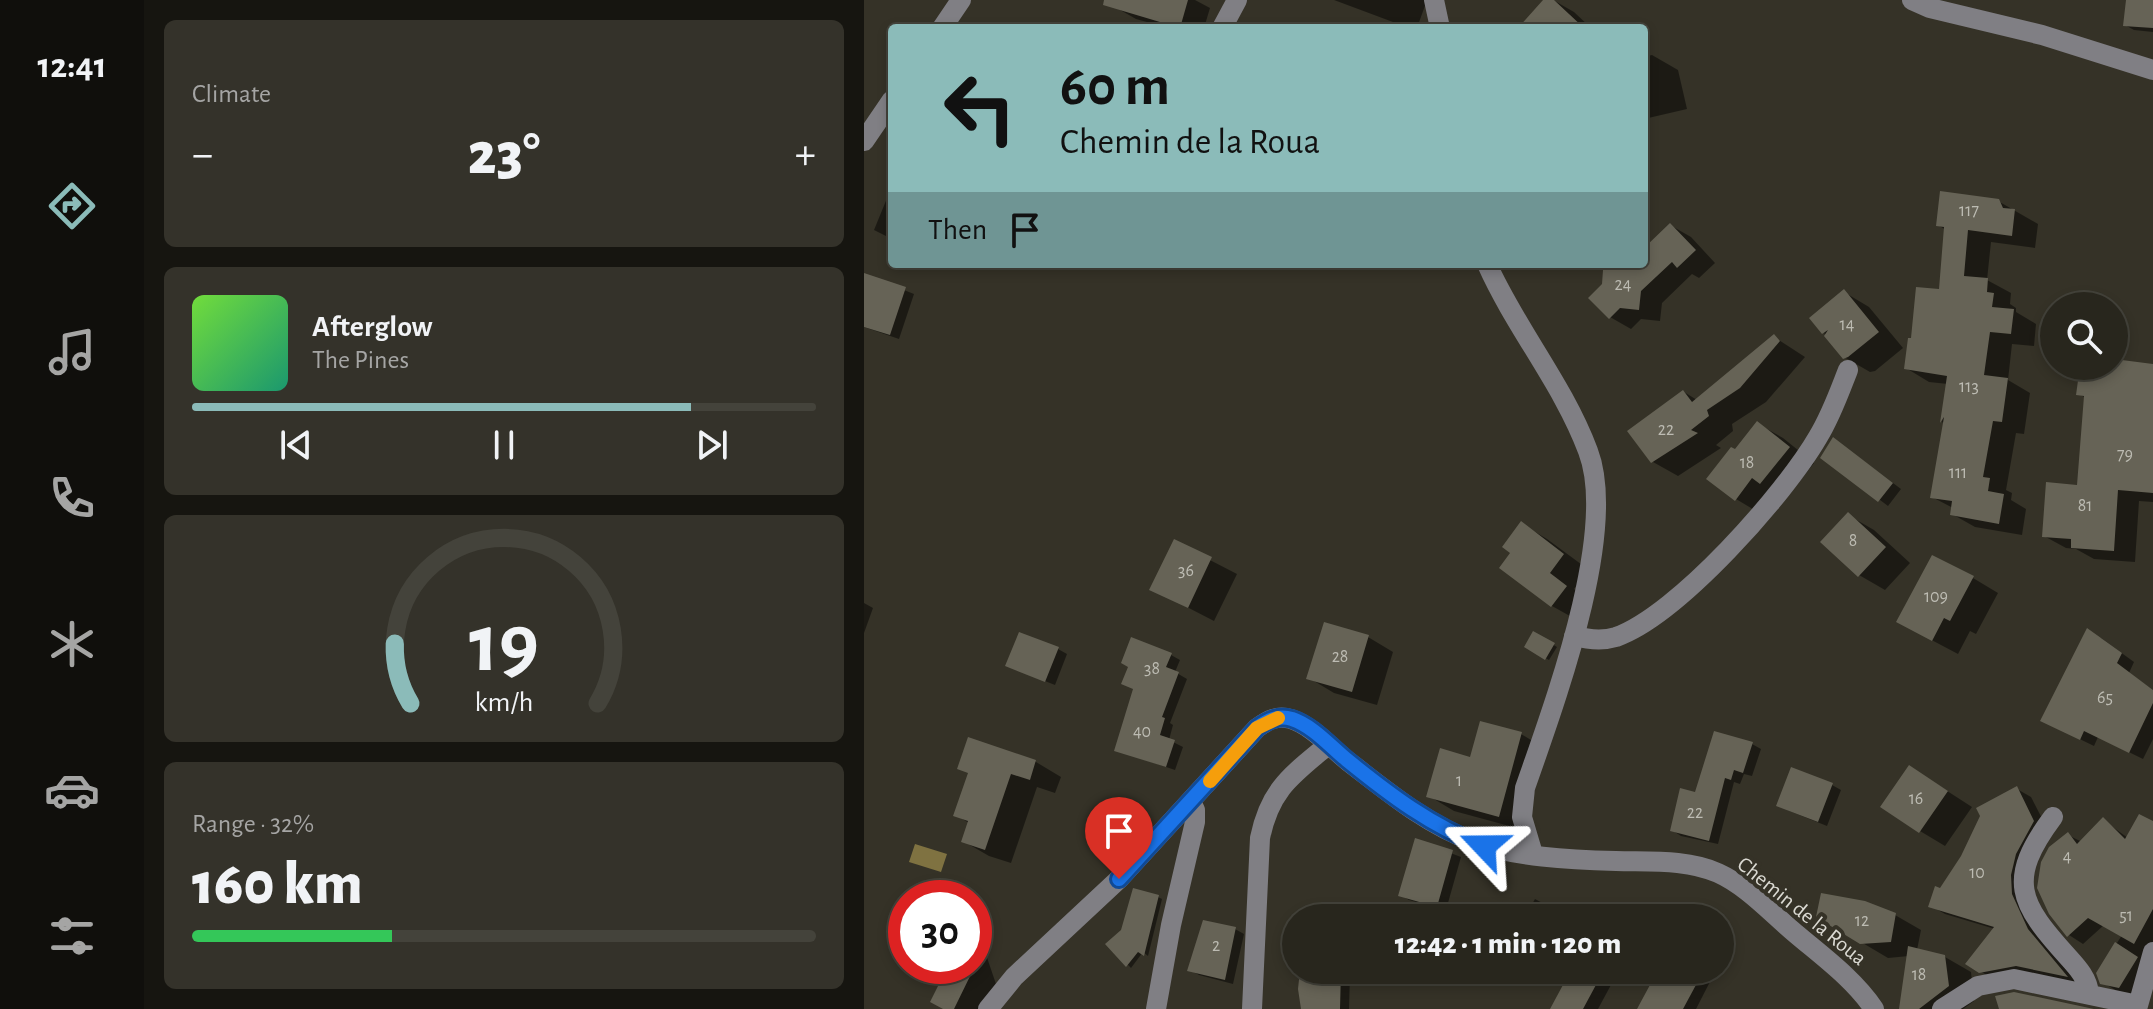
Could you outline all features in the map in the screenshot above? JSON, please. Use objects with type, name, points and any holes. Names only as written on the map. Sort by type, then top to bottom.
[{"type":"street","points":[[945,24],[961,0]]},
{"type":"street","points":[[1224,24],[1237,0]]},
{"type":"street","points":[[1434,0],[1439,24]]},
{"type":"street","points":[[1912,0],[1930,8],[2042,35],[2153,70]]},
{"type":"street","points":[[864,141],[888,106]]},
{"type":"street","points":[[1489,268],[1510,311],[1566,402],[1593,465],[1595,484],[1594,530],[1574,636],[1523,798],[1522,817],[1533,854]]},
{"type":"street","points":[[1574,636],[1608,639],[1627,631],[1671,602],[1704,573],[1754,521],[1808,453],[1828,419],[1848,370]]},
{"type":"street","name":"Chemin de la Roua","points":[[988,1009],[1014,977],[1119,879],[1257,728],[1271,719],[1294,720],[1309,728],[1395,797],[1458,836],[1501,851],[1595,861],[1664,862],[1720,874],[1799,936],[1857,987],[1874,1009]]},
{"type":"street","points":[[1252,1009],[1263,823],[1271,801],[1286,780],[1328,745]]},
{"type":"street","points":[[1156,1009],[1196,815],[1191,802]]},
{"type":"street","points":[[2053,817],[2034,843],[2029,856],[2024,896],[2037,922],[2086,979],[2089,994]]},
{"type":"street","points":[[1942,1009],[1978,986],[2014,979],[2137,1007],[2153,952]]},
{"type":"shaded area","points":[[915,844],[947,854],[941,872],[909,862]]},
{"type":"building","points":[[1104,0],[1188,0],[1181,24],[1167,24],[1103,5]]},
{"type":"building","points":[[1543,0],[1554,0],[1580,24],[1522,24]]},
{"type":"building","points":[[2126,0],[2153,0],[2153,28],[2123,26]]},
{"type":"building","points":[[1940,191],[1999,199],[2003,208],[2015,209],[2012,236],[1968,230],[1964,276],[1988,278],[1987,292],[1994,293],[1992,307],[2014,309],[2011,334],[1990,332],[1984,375],[2008,378],[2002,422],[1993,421],[1983,477],[1990,478],[1988,491],[2004,494],[1999,524],[1950,515],[1952,501],[1930,498],[1944,417],[1940,423],[1947,376],[1904,369],[1908,338],[1911,338],[1916,287],[1939,289],[1944,227],[1936,226]]},
{"type":"building","points":[[1670,223],[1696,250],[1677,268],[1672,262],[1641,291],[1639,310],[1620,308],[1609,319],[1588,298],[1602,284],[1603,270],[1648,268],[1648,244]]},
{"type":"building","points":[[864,273],[906,287],[890,335],[864,327]]},
{"type":"building","points":[[1844,289],[1879,332],[1843,359],[1824,336],[1828,330],[1822,334],[1809,318]]},
{"type":"building","points":[[1774,334],[1780,341],[1740,388],[1707,410],[1709,416],[1691,430],[1698,433],[1651,463],[1627,431],[1683,390],[1692,402]]},
{"type":"building","points":[[2128,361],[2153,364],[2153,493],[2118,490],[2114,551],[2071,548],[2071,539],[2042,537],[2046,482],[2077,485],[2084,396],[2076,395],[2078,380],[2128,380]]},
{"type":"building","points":[[1757,421],[1790,447],[1760,484],[1752,478],[1735,501],[1706,479]]},
{"type":"building","points":[[1833,437],[1893,483],[1878,502],[1820,458]]},
{"type":"building","points":[[1848,512],[1886,547],[1858,577],[1820,542]]},
{"type":"building","points":[[1521,521],[1564,554],[1550,573],[1567,586],[1551,607],[1499,568],[1510,553],[1502,547]]},
{"type":"building","points":[[1174,539],[1212,557],[1188,608],[1149,590]]},
{"type":"building","points":[[1932,555],[1974,576],[1950,621],[1944,618],[1932,641],[1896,622]]},
{"type":"building","points":[[1324,622],[1369,635],[1352,692],[1306,679]]},
{"type":"building","points":[[2087,628],[2122,653],[2117,663],[2153,690],[2153,703],[2129,753],[2084,731],[2080,740],[2040,721]]},
{"type":"building","points":[[1533,631],[1555,643],[1545,660],[1524,647]]},
{"type":"building","points":[[1019,632],[1059,647],[1045,682],[1005,666]]},
{"type":"building","points":[[1131,637],[1172,653],[1166,667],[1179,672],[1162,717],[1165,718],[1160,735],[1175,740],[1166,767],[1114,751],[1133,689],[1121,684],[1128,667],[1121,663]]},
{"type":"building","points":[[1480,721],[1522,732],[1499,817],[1426,797],[1440,748],[1470,757]]},
{"type":"building","points":[[1714,731],[1753,742],[1743,773],[1734,770],[1731,780],[1725,778],[1709,841],[1670,831],[1680,788],[1695,792]]},
{"type":"building","points":[[968,737],[1036,760],[1030,780],[1011,774],[985,850],[961,842],[968,821],[953,816],[968,773],[957,769]]},
{"type":"building","points":[[1909,765],[1948,791],[1919,833],[1880,807]]},
{"type":"building","points":[[1791,767],[1833,783],[1818,822],[1776,806]]},
{"type":"building","points":[[2017,786],[2034,821],[2016,854],[2011,875],[2012,894],[2028,929],[2068,977],[2016,966],[1979,973],[1965,964],[1994,927],[1928,907],[1935,886],[1940,888],[1961,856],[1980,816],[1976,808]]},
{"type":"building","points":[[2139,814],[2153,821],[2153,909],[2134,944],[2088,918],[2067,937],[2049,914],[2037,888],[2041,862],[2049,847],[2068,832],[2077,844],[2103,817],[2125,839]]},
{"type":"building","points":[[1415,838],[1453,850],[1438,904],[1398,896]]},
{"type":"building","points":[[1133,888],[1159,895],[1144,956],[1138,952],[1126,967],[1105,944],[1121,930]]},
{"type":"building","points":[[1821,893],[1865,901],[1896,913],[1891,942],[1860,944],[1816,917]]},
{"type":"building","points":[[1203,920],[1236,927],[1225,980],[1187,971]]},
{"type":"building","points":[[2115,942],[2138,957],[2119,988],[2100,984],[2096,973]]},
{"type":"building","points":[[1908,946],[1945,955],[1949,986],[1919,1009],[1899,1009]]},
{"type":"building","points":[[939,984],[966,984],[954,1009],[943,1009],[930,1002]]},
{"type":"building","points":[[1299,984],[1341,984],[1340,1009],[1301,1009]]},
{"type":"building","points":[[1563,984],[1596,984],[1583,1009],[1550,1009]]},
{"type":"building","points":[[1650,984],[1696,984],[1683,1009],[1637,1009]]},
{"type":"building","points":[[2014,992],[2094,1009],[1999,1009],[1995,996]]},
{"type":"slow traffic","points":[[1210,781],[1257,728],[1278,718]]},
{"type":"route","points":[[1119,879],[1257,728],[1280,717],[1309,728],[1426,818],[1484,846]]}]
